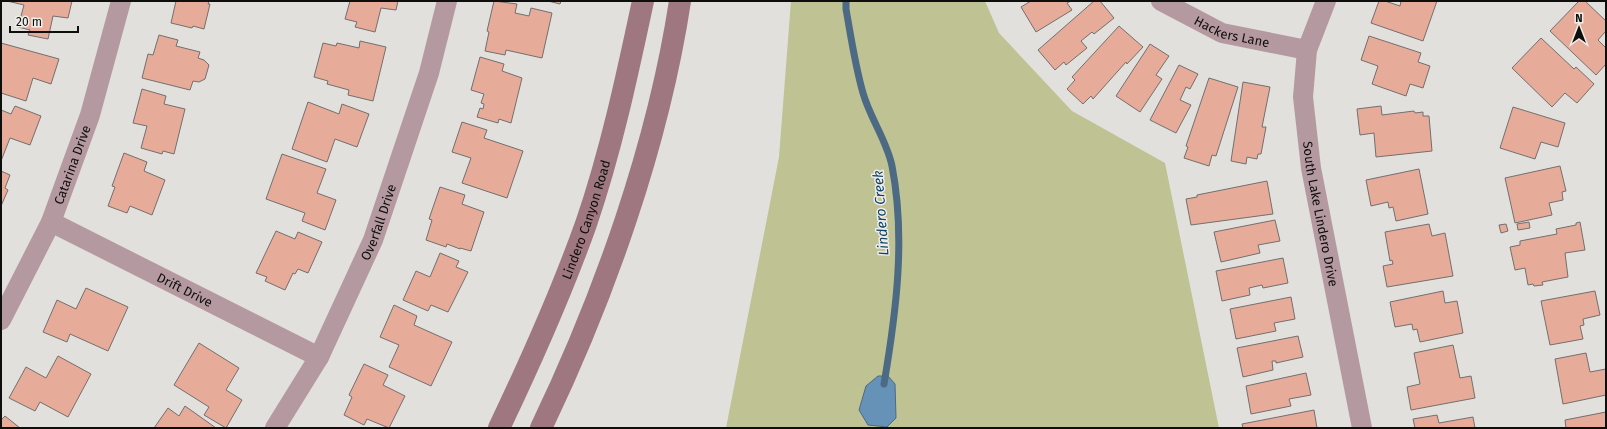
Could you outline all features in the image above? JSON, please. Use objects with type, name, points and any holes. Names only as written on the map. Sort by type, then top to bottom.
[{"type":"main road","name":"Lindero Canyon Road","points":[[499,428],[543,335],[586,224],[621,106],[643,1]]},
{"type":"main road","points":[[541,428],[568,372],[609,268],[641,166],[662,92],[680,1]]},
{"type":"street","name":"Catarina Drive","points":[[1,320],[52,222],[90,115],[121,1]]},
{"type":"street","name":"Overfall Drive","points":[[275,428],[319,356],[373,240],[429,73],[447,1]]},
{"type":"street","name":"Hackers Lane","points":[[1161,1],[1222,33],[1307,50]]},
{"type":"street","name":"South Lake Lindero Drive","points":[[1326,1],[1307,50],[1303,98],[1311,168],[1362,428]]},
{"type":"street","name":"Drift Drive","points":[[52,222],[319,356]]},
{"type":"green space","points":[[791,1],[985,1],[999,33],[1072,111],[1165,163],[1219,428],[726,428],[779,157]]},
{"type":"water","points":[[878,376],[888,376],[895,384],[896,418],[887,427],[868,425],[859,410],[866,386]]},
{"type":"building","points":[[7,1],[72,1],[68,18],[53,16],[48,39],[28,35],[30,30],[18,27],[24,5]]},
{"type":"building","points":[[176,1],[209,1],[208,4],[210,4],[204,29],[171,23]]},
{"type":"building","points":[[350,1],[398,1],[396,10],[381,8],[375,32],[355,27],[357,22],[345,19]]},
{"type":"building","points":[[494,1],[517,4],[515,13],[529,16],[531,8],[552,13],[542,58],[506,50],[505,55],[485,51],[489,32],[487,31]]},
{"type":"building","points":[[548,1],[561,1],[560,4]]},
{"type":"building","points":[[1031,1],[1071,1],[1067,3],[1072,10],[1036,32],[1021,7]]},
{"type":"building","points":[[1094,1],[1100,1],[1114,18],[1094,34],[1092,32],[1081,41],[1087,48],[1066,65],[1064,62],[1055,70],[1038,50]]},
{"type":"building","points":[[1379,1],[1385,1],[1400,6],[1401,1],[1437,1],[1423,41],[1371,23]]},
{"type":"building","points":[[1579,1],[1585,1],[1606,21],[1606,31],[1598,40],[1606,48],[1606,64],[1596,75],[1550,31]]},
{"type":"building","points":[[1119,26],[1143,47],[1127,64],[1126,62],[1093,99],[1091,96],[1083,104],[1067,89],[1075,80],[1072,77]]},
{"type":"building","points":[[159,35],[178,40],[176,46],[200,52],[198,58],[204,60],[209,65],[205,79],[199,82],[193,81],[190,90],[142,78],[148,54],[153,55]]},
{"type":"building","points":[[1369,36],[1421,53],[1418,62],[1430,66],[1423,88],[1410,84],[1406,96],[1372,84],[1378,66],[1361,60]]},
{"type":"building","points":[[1541,38],[1574,69],[1576,67],[1594,84],[1577,103],[1565,93],[1552,107],[1512,68]]},
{"type":"building","points":[[360,41],[386,47],[373,101],[348,95],[349,90],[327,84],[328,81],[314,77],[323,43],[336,46],[337,43],[359,48]]},
{"type":"building","points":[[1,43],[59,59],[51,84],[33,78],[26,101],[1,93]]},
{"type":"building","points":[[1150,44],[1169,56],[1156,75],[1162,79],[1140,112],[1116,96]]},
{"type":"building","points":[[480,57],[504,64],[502,71],[522,78],[511,123],[499,119],[498,123],[477,117],[480,108],[483,109],[484,104],[481,103],[484,94],[471,90]]},
{"type":"building","points":[[1179,65],[1198,74],[1190,89],[1186,87],[1180,100],[1191,105],[1176,133],[1150,120]]},
{"type":"building","points":[[1209,78],[1238,87],[1216,156],[1212,155],[1209,166],[1184,158],[1188,147],[1186,146]]},
{"type":"building","points":[[1243,82],[1270,87],[1262,127],[1266,127],[1261,154],[1258,154],[1257,159],[1247,157],[1246,164],[1231,161]]},
{"type":"building","points":[[142,89],[166,96],[164,104],[185,109],[174,154],[163,151],[162,154],[141,148],[147,126],[133,123]]},
{"type":"building","points":[[308,102],[339,114],[342,104],[369,114],[357,147],[335,139],[327,162],[292,149]]},
{"type":"building","points":[[15,106],[41,116],[30,145],[10,138],[1,161],[1,110],[11,114]]},
{"type":"building","points":[[1381,106],[1382,115],[1414,111],[1415,113],[1423,112],[1423,116],[1429,116],[1432,151],[1376,157],[1374,133],[1360,135],[1357,109]]},
{"type":"building","points":[[1513,107],[1565,123],[1558,147],[1541,142],[1535,159],[1500,148]]},
{"type":"building","points":[[462,122],[487,130],[484,138],[523,151],[507,198],[462,183],[471,158],[452,152]]},
{"type":"building","points":[[124,153],[147,162],[144,171],[165,180],[152,215],[130,206],[127,213],[108,206],[115,187],[112,186]]},
{"type":"building","points":[[282,154],[326,169],[317,193],[336,200],[325,230],[302,221],[305,213],[266,199]]},
{"type":"building","points":[[1560,166],[1566,191],[1562,192],[1563,200],[1549,203],[1552,215],[1515,223],[1505,178]]},
{"type":"building","points":[[1419,169],[1428,214],[1396,221],[1393,207],[1389,208],[1388,202],[1371,206],[1366,180]]},
{"type":"building","points":[[1,171],[10,175],[5,188],[8,190],[1,206]]},
{"type":"building","points":[[1267,181],[1273,214],[1191,225],[1186,199],[1197,197],[1197,195]]},
{"type":"building","points":[[440,187],[465,195],[462,204],[484,212],[471,251],[447,244],[446,247],[426,240],[432,220],[429,219]]},
{"type":"building","points":[[1275,220],[1280,241],[1258,245],[1260,253],[1221,262],[1214,232]]},
{"type":"building","points":[[1529,222],[1530,228],[1518,230],[1517,224]]},
{"type":"building","points":[[1580,222],[1585,250],[1565,253],[1568,277],[1542,282],[1543,285],[1528,285],[1525,268],[1515,270],[1510,247],[1520,245],[1520,241],[1557,234],[1556,229],[1576,225],[1576,223]]},
{"type":"building","points":[[1429,224],[1432,236],[1445,233],[1453,276],[1387,287],[1383,266],[1393,264],[1392,260],[1390,261],[1385,232]]},
{"type":"building","points":[[1506,224],[1508,231],[1501,233],[1499,225]]},
{"type":"building","points":[[276,231],[295,239],[298,232],[322,242],[308,273],[298,269],[295,274],[293,273],[285,290],[265,281],[267,277],[256,273]]},
{"type":"building","points":[[440,253],[459,261],[456,267],[468,272],[448,312],[431,305],[428,311],[403,300],[416,271],[430,277]]},
{"type":"building","points":[[1283,258],[1288,283],[1263,288],[1262,285],[1249,288],[1250,295],[1222,301],[1216,271]]},
{"type":"building","points":[[86,288],[128,307],[108,351],[70,334],[67,342],[43,332],[57,300],[76,309]]},
{"type":"building","points":[[1443,291],[1445,303],[1457,301],[1463,333],[1420,342],[1417,329],[1413,330],[1412,324],[1395,327],[1390,302]]},
{"type":"building","points":[[1595,291],[1600,315],[1583,319],[1584,325],[1580,326],[1583,339],[1550,345],[1541,301]]},
{"type":"building","points":[[1291,297],[1295,319],[1274,323],[1276,331],[1236,339],[1230,309]]},
{"type":"building","points":[[394,305],[417,316],[414,325],[452,342],[431,386],[389,367],[399,345],[380,337]]},
{"type":"building","points":[[1298,336],[1303,357],[1276,363],[1276,361],[1272,361],[1273,370],[1243,377],[1237,348]]},
{"type":"building","points":[[199,343],[239,368],[226,390],[242,400],[226,428],[204,415],[209,407],[174,385]]},
{"type":"building","points":[[1453,345],[1460,378],[1471,376],[1475,398],[1411,410],[1407,387],[1420,384],[1414,353]]},
{"type":"building","points":[[1586,353],[1590,372],[1606,369],[1606,395],[1563,404],[1555,359]]},
{"type":"building","points":[[58,356],[91,374],[68,417],[40,402],[35,411],[9,398],[26,367],[46,378]]},
{"type":"building","points":[[364,364],[388,375],[383,385],[405,396],[389,428],[367,419],[364,425],[344,415],[352,397],[349,395]]},
{"type":"building","points":[[1306,373],[1311,395],[1289,399],[1291,406],[1251,414],[1246,386]]},
{"type":"building","points":[[185,406],[216,428],[154,428],[168,408],[179,416]]},
{"type":"building","points":[[1314,410],[1317,428],[1243,428],[1242,424]]},
{"type":"building","points":[[1606,412],[1606,428],[1566,428],[1565,420]]},
{"type":"building","points":[[1437,415],[1439,423],[1473,417],[1475,428],[1415,428],[1413,419]]},
{"type":"building","points":[[5,416],[20,428],[1,428],[1,420]]},
{"type":"waterway","name":"Lindero Creek","points":[[846,1],[851,40],[860,82],[866,102],[890,157],[896,193],[899,248],[898,275],[884,384]]}]
